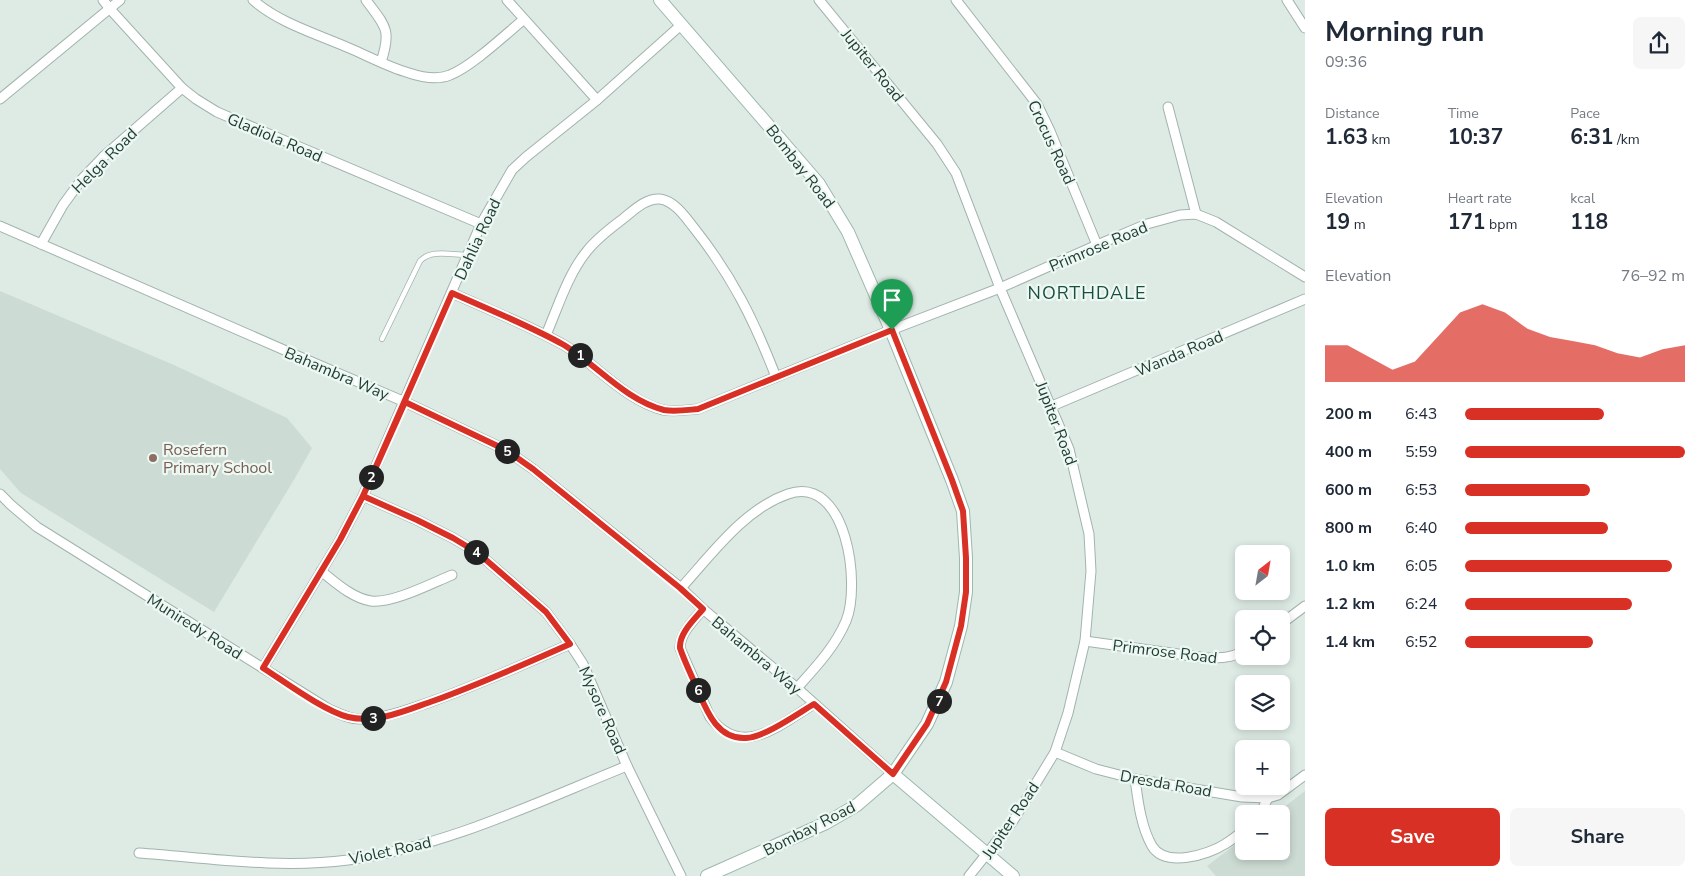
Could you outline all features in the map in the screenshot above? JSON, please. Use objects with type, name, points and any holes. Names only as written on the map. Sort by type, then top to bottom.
[{"type":"street","name":"Gladiola Road","points":[[103,0],[182,88],[203,104],[231,118],[481,224]]},
{"type":"street","points":[[0,98],[120,0]]},
{"type":"street","points":[[253,0],[289,22],[381,62],[419,76],[440,78],[451,75],[470,63],[523,20]]},
{"type":"street","points":[[366,0],[385,25],[388,35],[386,49],[381,62]]},
{"type":"street","points":[[507,0],[597,100]]},
{"type":"street","name":"Bombay Road","points":[[660,0],[819,184],[848,232],[892,330],[952,480],[963,511],[966,558],[966,592],[961,626],[946,682],[927,724],[893,774],[874,792],[845,813],[707,876]]},
{"type":"street","name":"Jupiter Road","points":[[820,0],[937,144],[956,173],[1000,288],[1069,449],[1089,534],[1091,571],[1085,641],[1068,713],[1054,752],[1013,822],[970,876]]},
{"type":"street","name":"Crocus Road","points":[[956,0],[1037,104],[1097,244]]},
{"type":"street","points":[[1287,0],[1305,28]]},
{"type":"street","name":"Dahlia Road","points":[[263,668],[340,540],[363,496],[481,224],[512,170],[597,100],[681,26]]},
{"type":"street","name":"Helga Road","points":[[41,244],[63,205],[82,179],[103,157],[182,88]]},
{"type":"street","points":[[1168,107],[1196,214],[1216,222],[1242,237],[1305,277]]},
{"type":"street","points":[[546,335],[578,262],[588,249],[633,210],[645,203],[661,199],[681,212],[728,274],[749,312],[776,377]]},
{"type":"street","name":"Primrose Road","points":[[452,293],[546,335],[581,356],[626,392],[650,405],[664,410],[698,409],[1000,288],[1097,244],[1164,219],[1196,214]]},
{"type":"street","name":"Bahambra Way","points":[[0,226],[405,402],[506,450],[533,469],[680,588],[1013,876]]},
{"type":"street","name":"Wanda Road","points":[[1052,406],[1305,299]]},
{"type":"street","points":[[680,588],[739,525],[770,502],[788,494],[799,492],[810,493],[825,500],[833,510],[841,526],[847,547],[851,602],[846,621],[828,652],[797,688]]},
{"type":"street","name":"Muniredy Road","points":[[0,494],[37,527],[336,712],[358,719],[377,718],[413,708],[470,688],[570,644]]},
{"type":"street","name":"Mysore Road","points":[[363,496],[417,520],[478,553],[546,612],[583,664],[627,766],[681,876]]},
{"type":"street","points":[[321,571],[347,591],[371,601],[403,595],[452,575]]},
{"type":"street","points":[[1290,617],[1305,606]]},
{"type":"street","points":[[703,609],[685,632],[680,648],[710,717],[717,726],[738,738],[758,736],[814,704]]},
{"type":"street","name":"Primrose Road","points":[[1085,641],[1206,658],[1235,656]]},
{"type":"street","name":"Dresda Road","points":[[1054,752],[1096,769],[1135,779],[1242,797],[1268,798],[1284,791],[1305,775]]},
{"type":"street","name":"Violet Road","points":[[139,853],[270,862],[346,860],[384,854],[445,838],[627,766]]},
{"type":"street","points":[[1135,779],[1139,807],[1152,846],[1158,854],[1173,858],[1189,857],[1224,845],[1235,837]]},
{"type":"street","points":[[1264,805],[1268,798]]},
{"type":"lane","points":[[382,339],[420,261],[425,256],[431,254],[468,255]]},
{"type":"shaded area","name":"Rosefern Primary School","points":[[0,291],[174,365],[287,418],[312,448],[214,612],[21,493],[0,469]]},
{"type":"shaded area","points":[[1305,791],[1305,876],[1216,876],[1207,866],[1235,845],[1235,860],[1290,860],[1290,805],[1287,805]]},
{"type":"place","name":"Rosefern Primary School","points":[[153,458]]},
{"type":"district","name":"NORTHDALE","points":[[1087,293]]},
{"type":"route","points":[[892,330],[698,409],[664,410],[626,392],[581,356],[546,335],[452,293],[363,496],[340,540],[263,668],[327,708],[345,716],[358,719],[377,718],[413,708],[470,688],[570,644],[546,612],[478,553],[417,520],[363,496],[405,402],[506,450],[533,469],[680,588],[703,609],[685,632],[680,648],[710,717],[724,732],[738,738],[758,736],[814,704],[893,774],[912,749],[927,724],[946,682],[961,626],[966,592],[966,558],[963,511],[892,330]]}]
